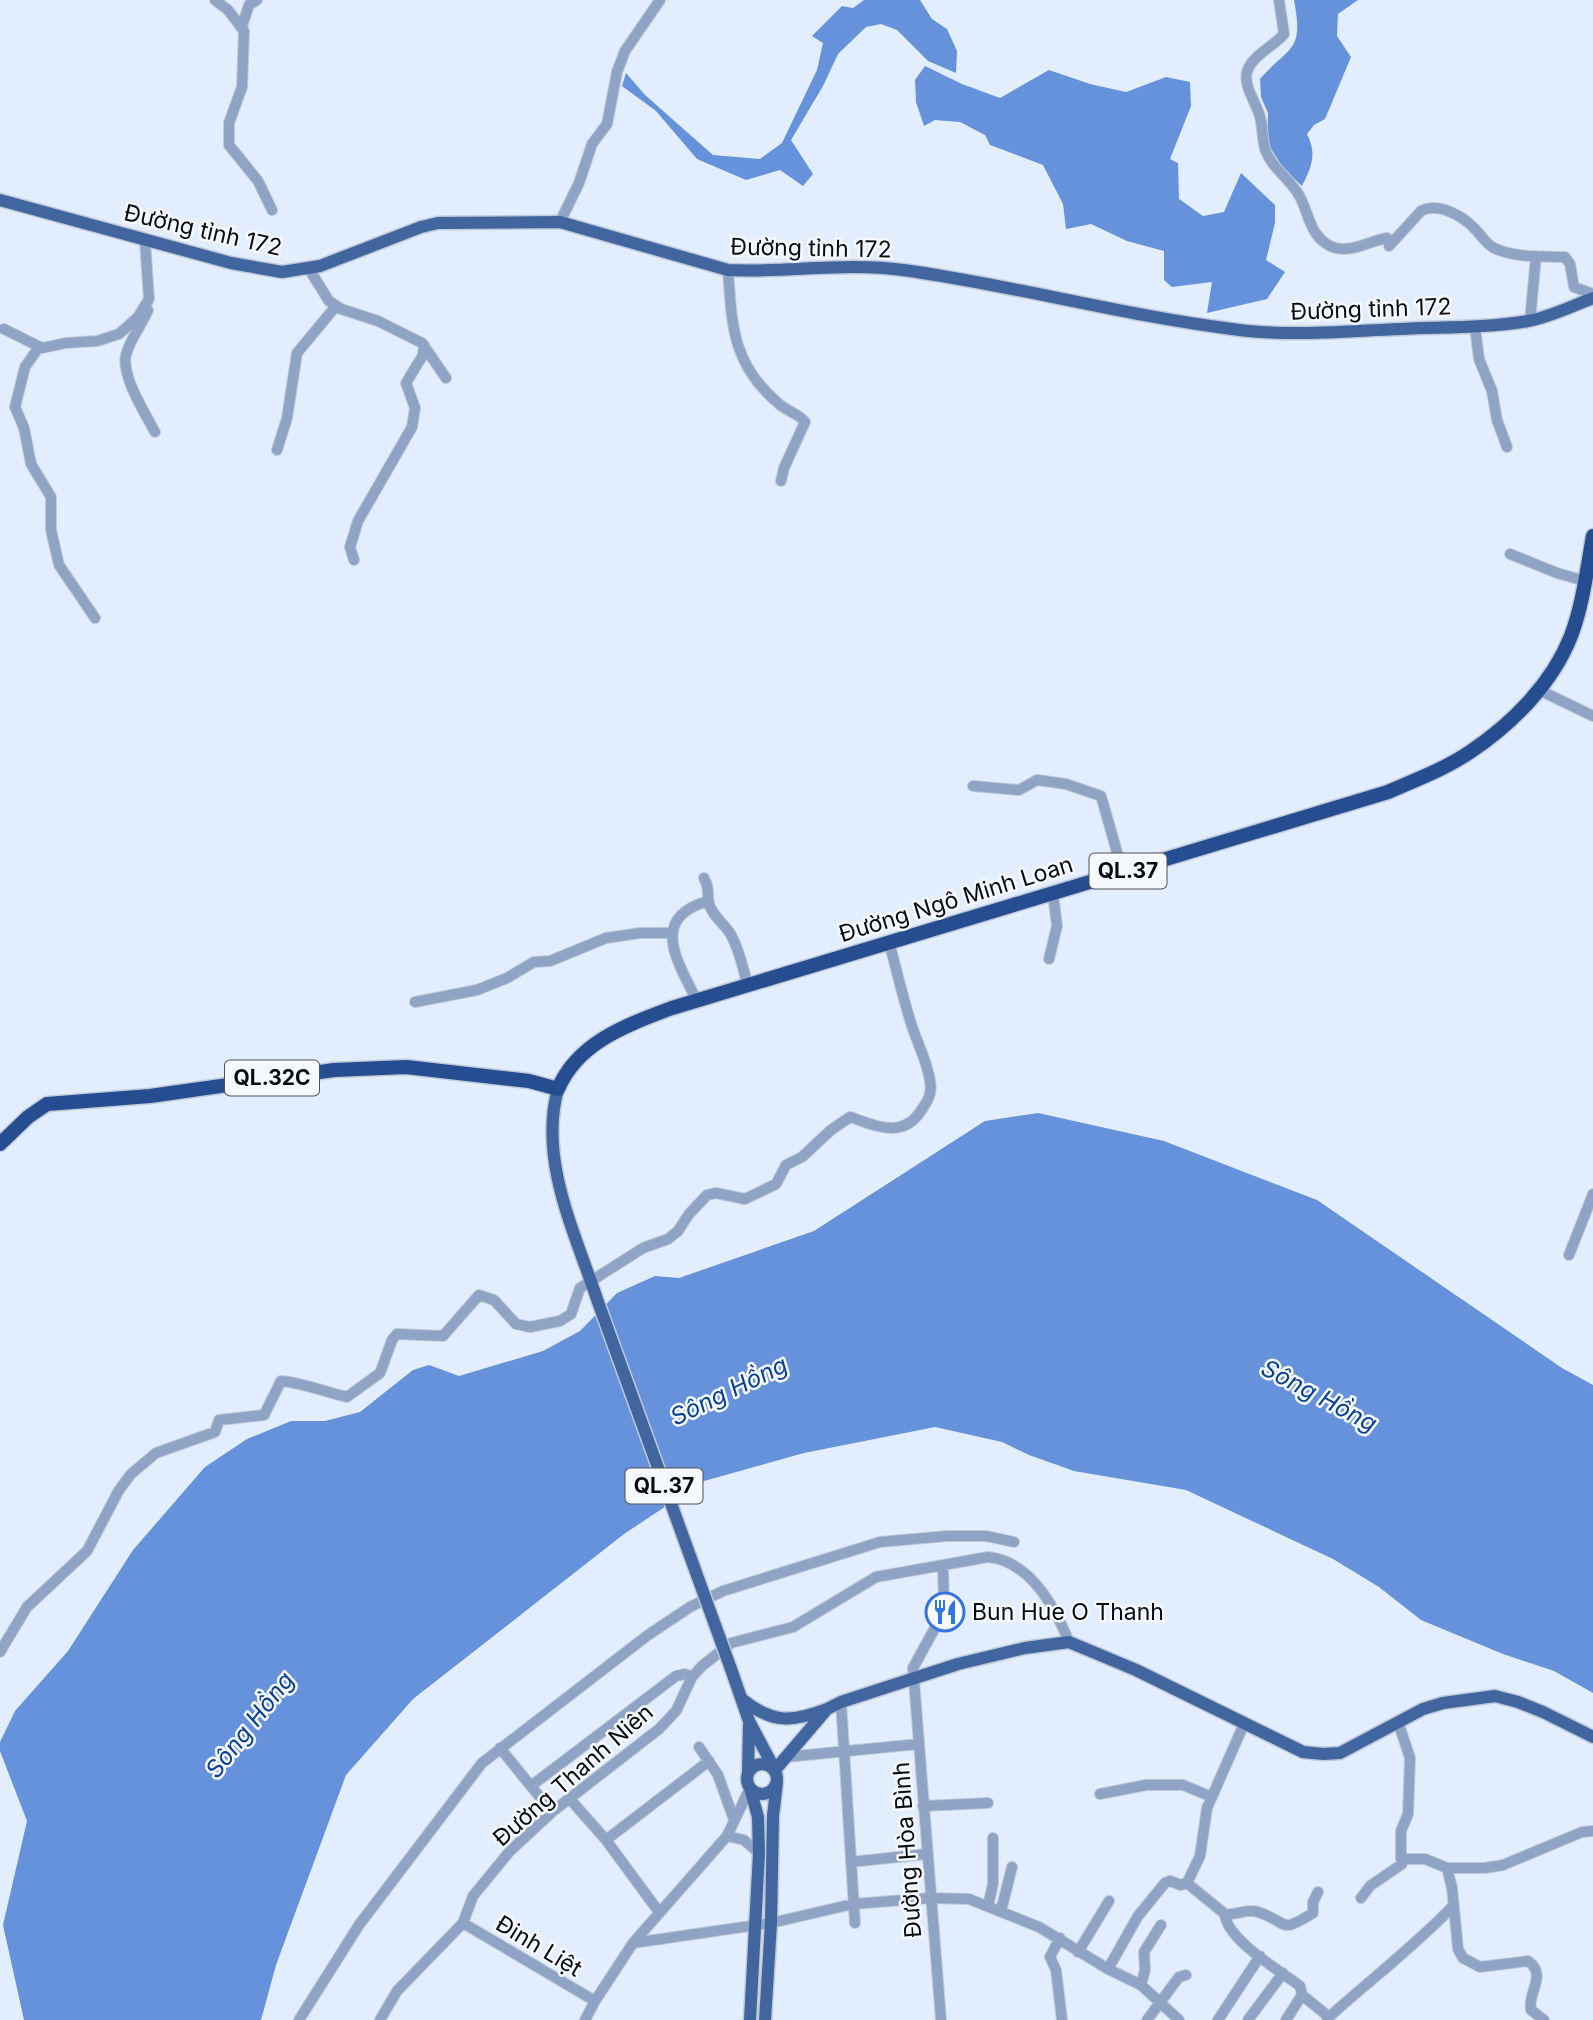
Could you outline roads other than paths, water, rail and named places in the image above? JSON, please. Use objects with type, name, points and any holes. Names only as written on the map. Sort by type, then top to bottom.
[{"type":"highway","name":"Đường Ngô Minh Loan","points":[[558,1089],[573,1063],[620,1027],[889,942],[1388,792],[1469,753],[1495,733],[1539,690],[1561,657],[1587,586],[1593,536]]},
{"type":"highway","name":"QL.32C","points":[[0,1144],[28,1116],[47,1104],[150,1097],[334,1070],[406,1067],[529,1081],[558,1089]]},
{"type":"main road","name":"Đường tỉnh 172","points":[[0,200],[145,241],[268,271],[309,269],[438,223],[560,222],[728,270],[880,267],[955,278],[1103,308],[1232,329],[1268,332],[1475,327],[1530,321],[1593,296]]},
{"type":"main road","name":"Đường Ngô Minh Loan","points":[[558,1089],[552,1110],[555,1168],[598,1302],[741,1699]]},
{"type":"main road","points":[[741,1699],[754,1709],[777,1719],[804,1717],[915,1677],[1025,1648],[1069,1642],[1136,1670],[1303,1752],[1323,1755],[1340,1753],[1423,1709],[1443,1703],[1495,1696],[1543,1712],[1593,1737]]},
{"type":"main road","name":"QL.37","points":[[741,1699],[749,1721]]},
{"type":"main road","points":[[750,1788],[763,1794],[772,1791],[786,1757],[827,1709]]},
{"type":"main road","points":[[749,1721],[748,1774],[758,1817],[759,1853],[750,2020]]},
{"type":"main road","points":[[749,1721],[776,1776],[765,2020]]},
{"type":"main road","points":[[748,1774],[758,1764],[768,1765],[776,1776]]},
{"type":"street","points":[[215,0],[229,9],[242,26]]},
{"type":"street","points":[[257,0],[249,5],[242,26],[242,87],[229,123],[229,145],[258,181],[272,209]]},
{"type":"street","points":[[560,222],[579,183],[592,144],[607,124],[617,72],[625,51],[660,0]]},
{"type":"street","points":[[1279,0],[1284,34],[1276,44],[1253,61],[1246,74],[1260,115],[1265,149],[1271,161],[1301,198],[1315,233],[1329,246],[1355,248],[1388,242],[1421,211],[1432,208],[1461,217],[1494,248],[1536,256],[1565,257],[1570,264],[1574,287],[1593,296]]},
{"type":"street","points":[[145,241],[148,311],[128,349],[125,367],[155,432]]},
{"type":"street","points":[[1530,321],[1536,256]]},
{"type":"street","points":[[309,269],[325,296],[336,306],[399,330],[424,345],[446,378]]},
{"type":"street","points":[[728,270],[732,324],[741,358],[778,404],[805,422],[784,468],[781,481]]},
{"type":"street","points":[[4,329],[38,347],[97,341],[118,334],[138,317],[149,299]]},
{"type":"street","points":[[277,450],[286,418],[297,353],[336,306]]},
{"type":"street","points":[[1475,327],[1479,359],[1492,391],[1497,421],[1507,447]]},
{"type":"street","points":[[355,560],[350,547],[358,521],[412,427],[415,408],[406,383],[424,355],[424,345]]},
{"type":"street","points":[[38,347],[25,367],[15,407],[24,428],[31,464],[51,497],[51,530],[59,565],[95,618]]},
{"type":"street","points":[[1510,554],[1587,586]]},
{"type":"street","points":[[1539,690],[1593,716]]},
{"type":"street","points":[[973,786],[1019,790],[1037,780],[1066,784],[1101,796],[1123,873]]},
{"type":"street","points":[[704,878],[709,887],[708,901],[736,945],[748,986]]},
{"type":"street","points":[[1049,960],[1057,926],[1053,894]]},
{"type":"street","points":[[697,1001],[682,971],[671,933],[676,918],[690,906],[708,901]]},
{"type":"street","points":[[415,1002],[477,989],[506,978],[534,962],[550,961],[606,938],[640,933],[671,933]]},
{"type":"street","points":[[0,1652],[27,1607],[87,1551],[119,1490],[131,1474],[156,1453],[215,1432],[219,1420],[264,1415],[281,1381],[296,1382],[327,1393],[347,1396],[380,1373],[392,1340],[397,1334],[443,1336],[479,1295],[494,1300],[516,1324],[530,1327],[560,1321],[571,1314],[580,1288],[643,1248],[678,1231],[689,1214],[708,1195],[716,1193],[746,1199],[776,1184],[786,1166],[802,1157],[831,1130],[850,1117],[882,1128],[898,1129],[918,1117],[930,1097],[931,1085],[927,1066],[910,1021],[889,942]]},
{"type":"street","points":[[1569,1255],[1593,1194]]},
{"type":"street","points":[[299,2020],[359,1925],[482,1763],[648,1635],[691,1607],[723,1591],[880,1542],[947,1536],[986,1536],[1014,1542]]},
{"type":"street","name":"Đường Thanh Niên","points":[[380,2020],[397,1991],[463,1923],[473,1896],[510,1851],[569,1798],[659,1729],[676,1710],[692,1677],[732,1643],[793,1627],[876,1577],[988,1557],[1006,1562],[1045,1594],[1055,1608],[1069,1642]]},
{"type":"street","points":[[915,1677],[913,1668],[942,1615],[943,1565]]},
{"type":"street","points":[[530,1786],[676,1676],[685,1674],[692,1677]]},
{"type":"street","name":"Đường Hòa Bình","points":[[915,1677],[926,1854],[941,2020]]},
{"type":"street","points":[[841,1702],[855,1923]]},
{"type":"street","points":[[1398,1722],[1409,1758],[1408,1814],[1401,1831],[1401,1859],[1425,1859],[1447,1868],[1468,1869],[1503,1865],[1582,1832],[1593,1831]]},
{"type":"street","points":[[1108,1969],[1138,1916],[1165,1883],[1186,1883],[1200,1856],[1212,1797],[1244,1724]]},
{"type":"street","points":[[786,1757],[919,1744]]},
{"type":"street","points":[[699,1747],[718,1774],[734,1821]]},
{"type":"street","points":[[500,1748],[552,1812]]},
{"type":"street","points":[[606,1840],[709,1761]]},
{"type":"street","points":[[1100,1794],[1146,1785],[1183,1785],[1212,1797]]},
{"type":"street","points":[[585,2020],[594,2001],[633,1943],[727,1836],[750,1788]]},
{"type":"street","points":[[569,1798],[606,1840],[659,1912]]},
{"type":"street","points":[[923,1806],[988,1802]]},
{"type":"street","points":[[727,1836],[744,1840],[759,1853]]},
{"type":"street","points":[[988,1906],[993,1874],[993,1838]]},
{"type":"street","points":[[851,1862],[926,1854]]},
{"type":"street","points":[[1361,1898],[1370,1886],[1402,1864]]},
{"type":"street","points":[[1001,1911],[1012,1867]]},
{"type":"street","points":[[1447,1868],[1458,1949],[1468,1962],[1480,1967],[1528,1961],[1535,1966],[1538,1970],[1530,2003],[1531,2010],[1544,2020]]},
{"type":"street","points":[[1186,1883],[1225,1914],[1233,1916],[1240,1912],[1256,1911],[1284,1927],[1295,1925],[1313,1913],[1313,1902],[1318,1892]]},
{"type":"street","points":[[633,1943],[755,1926],[853,1904],[930,1898],[969,1899],[1060,1938],[1078,1952],[1141,1985],[1179,2020]]},
{"type":"street","points":[[1078,1952],[1110,1901]]},
{"type":"street","points":[[1301,1995],[1328,2019],[1428,1932],[1453,1906]]},
{"type":"street","points":[[1225,1914],[1226,1922],[1241,1942],[1300,1986],[1301,1995],[1286,2020]]},
{"type":"street","name":"Đinh Liệt","points":[[463,1923],[594,2001]]},
{"type":"street","points":[[1141,1985],[1145,1970],[1144,1952],[1161,1925]]},
{"type":"street","points":[[1060,1938],[1050,1958],[1056,1970],[1062,2020]]},
{"type":"street","points":[[1218,2020],[1260,1956]]},
{"type":"street","points":[[1248,2020],[1283,1973]]},
{"type":"street","points":[[1147,2020],[1180,1977],[1186,1975]]},
{"type":"water","points":[[864,0],[920,0],[932,19],[947,29],[957,51],[956,73],[928,61],[897,30],[881,24],[866,27],[838,54],[823,86],[791,140],[813,174],[803,186],[780,170],[746,180],[697,159],[656,111],[622,86],[626,73],[645,95],[713,155],[760,159],[782,143],[817,70],[823,43],[812,36],[842,6],[853,8]]},
{"type":"water","points":[[1294,0],[1358,0],[1338,14],[1337,36],[1351,57],[1325,119],[1314,125],[1307,134],[1312,148],[1312,160],[1302,186],[1283,168],[1267,142],[1268,113],[1261,97],[1260,79],[1287,53],[1296,39],[1297,17]]},
{"type":"water","points":[[925,66],[1000,98],[1049,70],[1090,84],[1126,92],[1166,77],[1190,82],[1191,106],[1170,159],[1178,163],[1179,199],[1203,216],[1224,212],[1241,173],[1275,205],[1275,223],[1266,260],[1285,272],[1267,299],[1207,313],[1212,282],[1172,287],[1164,280],[1164,251],[1127,241],[1091,224],[1066,229],[1063,204],[1043,165],[990,145],[985,135],[960,122],[935,120],[924,126],[916,102],[915,80]]},
{"type":"water","name":"Sông Hồng","points":[[1038,1113],[1164,1141],[1317,1200],[1562,1368],[1593,1385],[1593,1693],[1554,1671],[1503,1654],[1421,1620],[1379,1587],[1333,1559],[1186,1490],[1074,1471],[1002,1442],[935,1427],[804,1453],[704,1481],[624,1534],[413,1699],[346,1775],[276,1965],[261,2020],[24,2020],[3,1925],[27,1821],[0,1751],[0,1742],[15,1711],[68,1651],[133,1550],[205,1467],[247,1439],[291,1421],[325,1421],[360,1412],[413,1370],[429,1365],[459,1376],[543,1351],[580,1331],[617,1293],[655,1276],[679,1278],[814,1231],[985,1121]]},
{"type":"place","name":"Bun Hue O Thanh","points":[[945,1612]]}]
